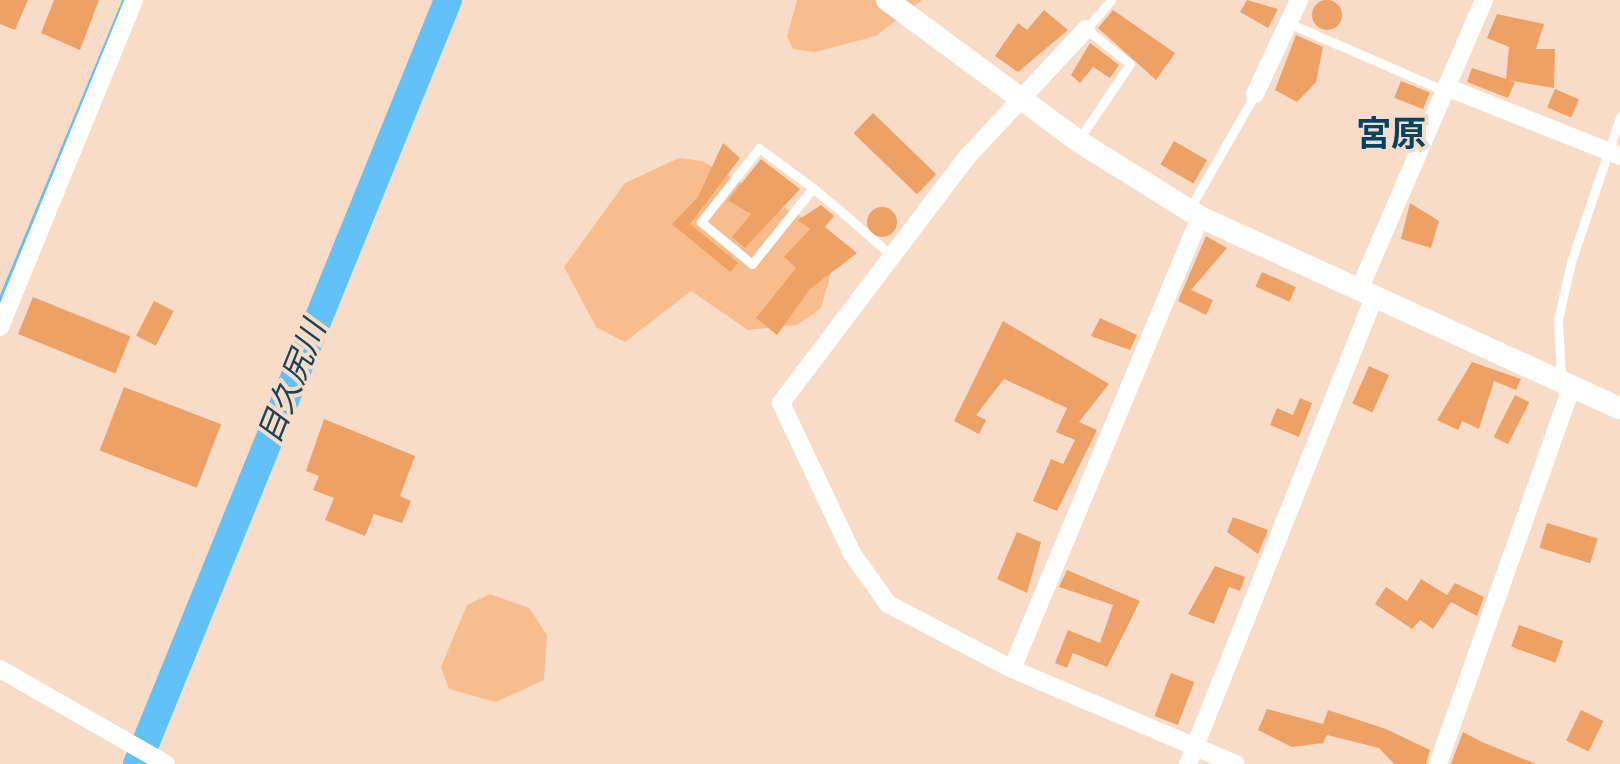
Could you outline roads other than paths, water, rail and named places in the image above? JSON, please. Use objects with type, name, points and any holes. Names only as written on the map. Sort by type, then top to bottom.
[{"type":"street","points":[[0,327],[134,0]]},
{"type":"street","points":[[887,0],[1078,141],[1195,214],[1620,408]]},
{"type":"street","points":[[1255,94],[1293,26],[1299,0]]},
{"type":"street","points":[[1188,764],[1445,89],[1484,0]]},
{"type":"street","points":[[1086,30],[892,256],[781,403],[853,555],[888,604],[1012,668],[1236,764]]},
{"type":"street","points":[[1445,89],[1614,153]]},
{"type":"street","points":[[1012,668],[1195,214]]},
{"type":"street","points":[[1438,764],[1566,382]]},
{"type":"street","points":[[0,669],[166,764]]},
{"type":"lane","points":[[1078,141],[1130,64],[1086,30],[1111,0]]},
{"type":"lane","points":[[1293,26],[1445,89]]},
{"type":"lane","points":[[1195,214],[1255,94]]},
{"type":"lane","points":[[1566,382],[1558,320],[1614,153],[1620,117]]},
{"type":"lane","points":[[813,188],[752,264],[701,222],[760,148],[813,188],[892,256]]},
{"type":"waterway","points":[[0,300],[124,0]]},
{"type":"waterway","name":"目久尻川","points":[[137,764],[448,0]]},
{"type":"district","name":"宮原","points":[[1391,134]]}]
